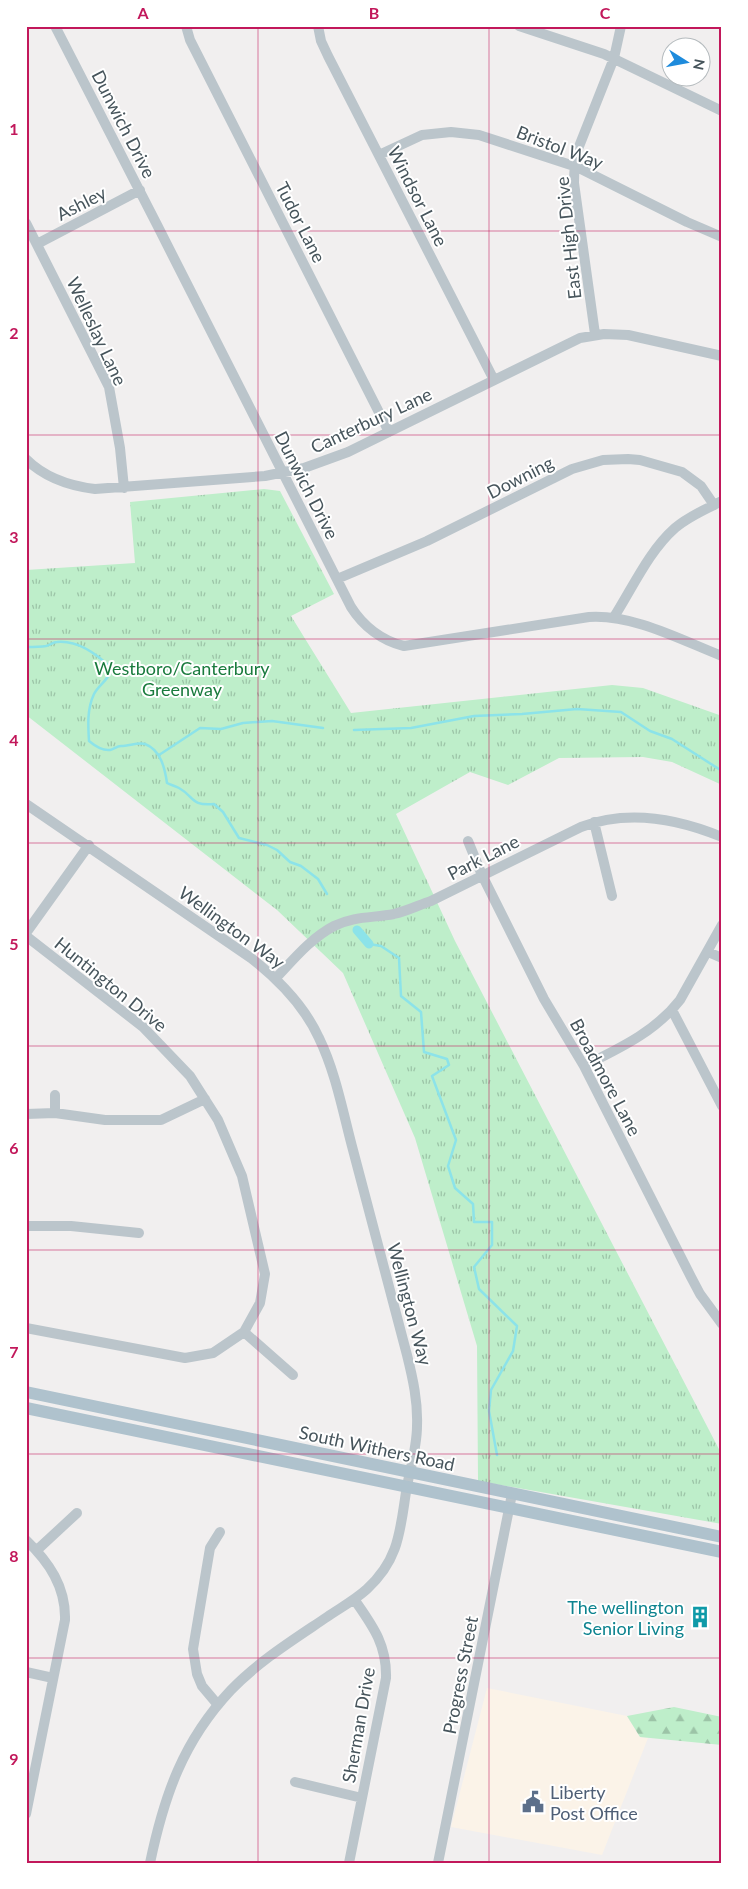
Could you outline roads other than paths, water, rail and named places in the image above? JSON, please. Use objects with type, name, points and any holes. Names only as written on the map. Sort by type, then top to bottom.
[{"type":"main road","name":"South Withers Road","points":[[26,1392],[722,1537]]},
{"type":"main road","name":"South Withers Road","points":[[26,1408],[722,1552]]},
{"type":"street","name":"Dunwich Drive","points":[[55,26],[336,579],[351,607],[374,633],[404,646],[589,617],[614,617],[633,621],[722,656]]},
{"type":"street","name":"Tudor Lane","points":[[186,26],[190,40],[389,432]]},
{"type":"street","name":"Windsor Lane","points":[[318,26],[321,41],[328,56],[494,380]]},
{"type":"street","points":[[520,26],[614,58],[722,110]]},
{"type":"street","name":"East High Drive","points":[[596,334],[574,183],[575,161],[614,58],[622,26]]},
{"type":"street","name":"Bristol Way","points":[[380,155],[422,135],[436,132],[465,132],[500,141],[576,167],[687,222],[722,237]]},
{"type":"street","name":"Ashley","points":[[37,244],[140,190]]},
{"type":"street","name":"Welleslay Lane","points":[[26,223],[109,387],[120,448],[124,488]]},
{"type":"street","name":"Canterbury Lane","points":[[26,459],[56,480],[95,489],[265,476],[322,462],[389,432],[564,344],[596,334],[628,335],[722,356]]},
{"type":"street","name":"Downing","points":[[336,579],[427,541],[572,469],[602,460],[640,460],[682,472],[701,486],[718,503]]},
{"type":"street","points":[[614,617],[663,540],[690,517],[718,503]]},
{"type":"street","name":"Wellington Way","points":[[26,804],[251,958],[276,978],[291,994],[319,1038],[326,1054],[416,1394],[417,1436],[407,1487],[402,1528],[392,1556],[376,1580],[354,1599],[265,1659],[245,1676],[218,1705],[196,1736],[172,1782],[162,1812],[150,1863]]},
{"type":"street","name":"Park Lane","points":[[276,978],[315,939],[334,926],[362,917],[405,911],[431,902],[482,875],[594,822],[612,817],[647,816],[687,824],[722,837]]},
{"type":"street","points":[[594,822],[612,896]]},
{"type":"street","name":"Broadmore Lane","points":[[468,841],[482,875],[544,1000],[584,1066],[700,1294],[722,1324]]},
{"type":"street","points":[[26,934],[88,846]]},
{"type":"street","points":[[584,1066],[636,1040],[660,1023],[680,1000],[722,925]]},
{"type":"street","name":"Huntington Drive","points":[[26,934],[143,1027],[190,1076],[218,1120],[242,1176],[265,1274],[260,1303],[244,1332],[213,1353],[185,1358],[26,1328]]},
{"type":"street","points":[[708,952],[722,958]]},
{"type":"street","points":[[672,1010],[722,1106]]},
{"type":"street","points":[[55,1095],[55,1113]]},
{"type":"street","points":[[26,1114],[55,1113],[105,1120],[161,1120],[205,1099]]},
{"type":"street","points":[[26,1226],[71,1226],[139,1233]]},
{"type":"street","points":[[244,1332],[293,1375]]},
{"type":"street","name":"Progress Street","points":[[438,1863],[512,1494]]},
{"type":"street","points":[[37,1550],[77,1513]]},
{"type":"street","points":[[218,1705],[202,1686],[197,1674],[193,1649],[210,1548],[220,1532]]},
{"type":"street","points":[[26,1540],[37,1550],[52,1571],[64,1598],[65,1620],[26,1814]]},
{"type":"street","name":"Sherman Drive","points":[[349,1863],[386,1678],[382,1643],[354,1599]]},
{"type":"street","points":[[26,1672],[53,1678]]},
{"type":"street","points":[[296,1782],[362,1798]]},
{"type":"waterway","points":[[26,647],[47,646],[56,642],[72,643],[100,659],[112,669],[96,691],[90,705],[89,741],[104,750],[139,743],[150,747],[161,760],[167,783],[184,791],[201,804],[214,804],[223,812],[239,838],[267,845],[277,850],[290,862],[301,866],[318,879],[327,894]]},
{"type":"waterway","points":[[354,730],[411,728],[474,716],[577,709],[621,712],[650,731],[672,739],[722,771]]},
{"type":"waterway","points":[[159,755],[200,728],[221,729],[243,723],[272,721],[323,728]]},
{"type":"waterway","points":[[357,930],[369,944]]},
{"type":"waterway","points":[[369,944],[381,946],[399,958],[401,996],[421,1012],[424,1052],[447,1059],[449,1065],[432,1076],[456,1140],[448,1166],[455,1188],[473,1204],[474,1222],[492,1222],[492,1245],[474,1267],[479,1289],[517,1326],[513,1351],[491,1390],[489,1411],[497,1455]]},
{"type":"place","name":"The wellington Senior Living","points":[[700,1617]]},
{"type":"place","name":"Liberty Post Office","points":[[533,1802]]},
{"type":"park label","name":"Westboro/Canterbury Greenway","points":[[182,678]]}]
